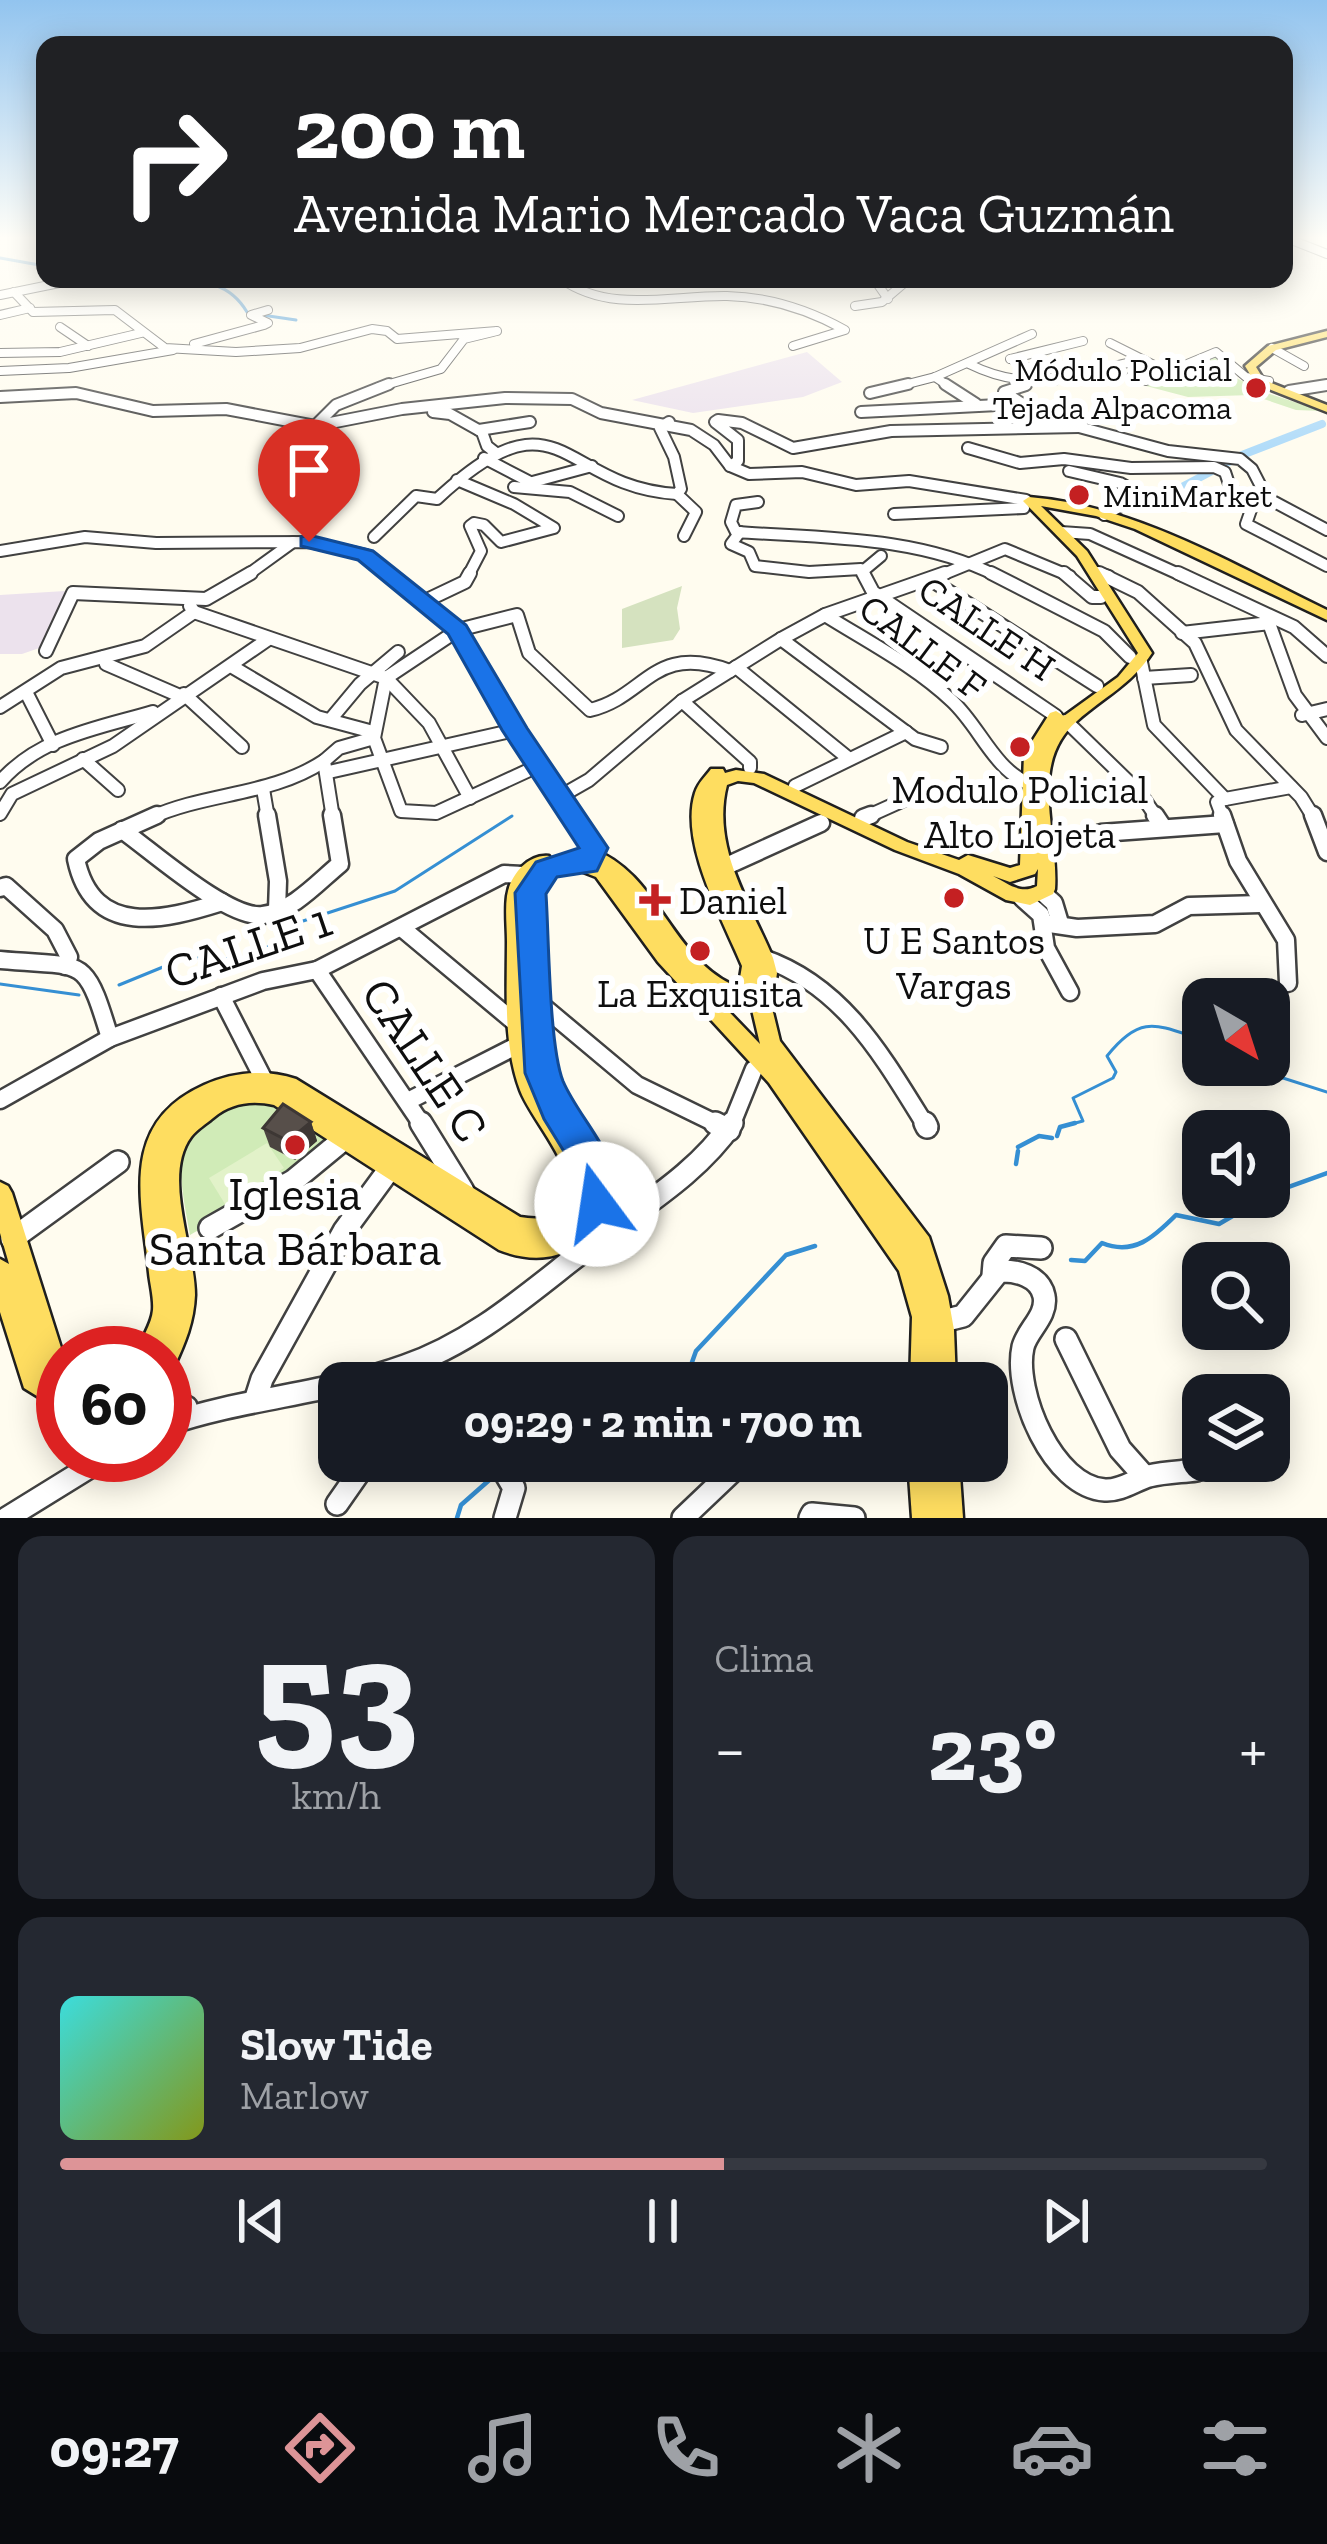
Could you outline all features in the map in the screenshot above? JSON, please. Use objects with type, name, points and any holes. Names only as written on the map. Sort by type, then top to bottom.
[{"type":"main road","points":[[1325,335],[1272,348],[1258,358],[1258,367],[1264,381],[1327,406]]},
{"type":"main road","points":[[1028,504],[1053,500],[1106,513],[1327,613]]},
{"type":"main road","points":[[1028,504],[1090,572],[1142,644],[1138,666],[1061,718]]},
{"type":"main road","points":[[860,822],[1000,872],[1021,874],[1032,863],[1035,785],[1061,718],[1097,686],[1138,666]]},
{"type":"main road","points":[[722,1019],[718,1002],[749,982],[752,966],[715,869],[716,788],[727,777],[749,772],[1022,898],[1043,893],[1047,884],[1035,785]]},
{"type":"main road","points":[[160,1326],[166,1313],[150,1173],[165,1141],[192,1119],[218,1101],[261,1085],[297,1089],[523,1248],[557,1244],[578,1233],[597,1204],[598,1177],[546,1086],[530,1028],[516,894],[523,875],[559,855],[614,868],[705,982],[756,995],[764,1009]]},
{"type":"main road","points":[[589,860],[768,1076],[910,1266],[925,1317],[924,1362]]},
{"type":"main road","points":[[530,1028],[532,885],[546,869],[589,860]]},
{"type":"main road","points":[[715,869],[767,973],[768,1076],[920,1245],[943,1322],[944,1362]]},
{"type":"main road","points":[[722,1019],[751,1025],[764,1009]]},
{"type":"main road","points":[[261,1085],[344,1138],[397,1161]]},
{"type":"main road","points":[[165,1141],[186,1305],[181,1326]]},
{"type":"main road","points":[[0,1192],[6,1242],[38,1326]]},
{"type":"main road","points":[[0,1271],[36,1381]]},
{"type":"main road","points":[[926,1518],[931,1482]]},
{"type":"main road","points":[[938,1482],[949,1518]]},
{"type":"street","points":[[0,315],[30,308],[58,314],[115,310],[165,348],[236,352],[300,348],[371,328],[387,331],[395,339],[423,340],[497,331],[464,340],[441,369],[367,390],[336,405],[314,426]]},
{"type":"street","points":[[783,308],[845,330],[793,346]]},
{"type":"street","points":[[0,371],[69,368],[181,348],[264,325],[268,322],[251,315],[268,310]]},
{"type":"street","points":[[60,327],[88,346]]},
{"type":"street","points":[[0,353],[43,353],[141,333]]},
{"type":"street","points":[[870,393],[969,364],[1032,334]]},
{"type":"street","points":[[1010,359],[1084,341]]},
{"type":"street","points":[[1024,405],[1004,392],[1082,371],[1140,362],[1154,365],[1110,343]]},
{"type":"street","points":[[1272,348],[1304,366]]},
{"type":"street","points":[[997,352],[1055,381]]},
{"type":"street","points":[[1140,362],[1142,366],[1130,377],[1146,381],[1216,352],[1232,369],[1264,381]]},
{"type":"street","points":[[969,364],[1002,382],[1026,385]]},
{"type":"street","points":[[935,376],[976,404]]},
{"type":"street","points":[[1285,392],[1327,385]]},
{"type":"street","points":[[0,397],[76,393],[153,411],[226,409],[314,426],[526,397],[577,399],[601,413],[669,422],[707,439],[730,466],[755,475],[810,473],[848,484],[903,481],[986,490],[1028,504]]},
{"type":"street","points":[[861,412],[1024,405],[1073,420],[1078,427]]},
{"type":"street","points":[[375,416],[442,412],[478,430],[530,422]]},
{"type":"street","points":[[730,466],[738,461],[738,440],[715,422],[721,419],[742,423],[793,448],[891,431],[1078,427],[1168,451],[1235,457],[1252,469],[1261,492],[1288,512],[1327,530]]},
{"type":"street","points":[[669,422],[660,428],[673,446],[678,465],[681,489],[677,494]]},
{"type":"street","points":[[478,430],[490,456],[530,482]]},
{"type":"street","points":[[374,536],[416,496],[437,499],[490,456],[547,443],[613,478],[677,494],[696,512],[684,536]]},
{"type":"street","points":[[968,448],[1020,463],[1064,460],[1131,468],[1218,468],[1252,507],[1246,524],[1327,566]]},
{"type":"street","points":[[492,495],[592,466]]},
{"type":"street","points":[[1069,471],[1120,483],[1149,499],[1106,513]]},
{"type":"street","points":[[423,602],[465,582],[481,551],[470,526],[474,523],[484,525],[501,542],[554,528],[458,481]]},
{"type":"street","points":[[514,488],[570,492],[618,516]]},
{"type":"street","points":[[758,502],[736,506],[731,522],[740,532],[872,541],[968,561],[1104,631],[1138,666],[1154,725],[1225,799]]},
{"type":"street","points":[[894,514],[1028,504]]},
{"type":"street","points":[[740,532],[731,544],[749,552],[755,566],[809,572],[852,566],[863,571],[867,585],[880,596]]},
{"type":"street","points":[[1057,533],[1084,532],[1113,543],[1307,635],[1327,656]]},
{"type":"street","points":[[0,551],[85,537],[156,543],[325,543],[365,555],[458,630],[515,730],[594,848],[589,860]]},
{"type":"street","points":[[46,651],[74,593],[181,600],[219,596],[293,542]]},
{"type":"street","points":[[561,796],[589,780],[682,701],[782,639],[825,615],[931,580],[968,561],[1005,549],[1076,579],[1093,597],[1106,597]]},
{"type":"street","points":[[863,571],[881,556]]},
{"type":"street","points":[[1090,572],[1117,577],[1202,654],[1237,731],[1291,787],[1305,795],[1320,822],[1327,852]]},
{"type":"street","points":[[931,580],[1097,686]]},
{"type":"street","name":"CALLE H","points":[[880,596],[1061,718],[1140,793],[1162,827]]},
{"type":"street","points":[[181,600],[194,612],[379,676],[446,748],[470,798]]},
{"type":"street","points":[[0,707],[61,668],[145,646],[194,612]]},
{"type":"street","points":[[379,676],[458,630],[518,615],[529,653],[590,710],[603,707],[675,662],[703,660],[733,669],[848,758]]},
{"type":"street","name":"CALLE F","points":[[825,615],[932,685],[965,714],[1016,779],[1035,785]]},
{"type":"street","points":[[1183,633],[1268,619]]},
{"type":"street","points":[[1268,619],[1302,715],[1327,737]]},
{"type":"street","points":[[782,639],[906,732],[941,747]]},
{"type":"street","points":[[0,814],[12,794],[113,746],[267,640]]},
{"type":"street","points":[[330,721],[398,652]]},
{"type":"street","points":[[104,656],[106,664],[178,699],[242,747]]},
{"type":"street","points":[[231,666],[276,695],[373,735]]},
{"type":"street","points":[[1138,666],[1191,675]]},
{"type":"street","points":[[379,676],[373,735],[401,811],[436,813],[540,765]]},
{"type":"street","points":[[26,692],[53,745]]},
{"type":"street","points":[[0,782],[23,759],[53,745],[178,699]]},
{"type":"street","points":[[682,701],[750,762],[749,772]]},
{"type":"street","points":[[1302,715],[1327,710]]},
{"type":"street","points":[[222,902],[161,920],[115,915],[94,896],[76,859],[122,830],[180,804],[263,789],[327,767],[446,748],[515,730]]},
{"type":"street","points":[[792,790],[906,732]]},
{"type":"street","points":[[122,830],[222,902],[251,917],[277,910],[340,864],[327,767],[339,748],[373,735]]},
{"type":"street","points":[[83,759],[118,790]]},
{"type":"street","points":[[1288,978],[1286,940],[1260,904],[1217,802],[1291,787]]},
{"type":"street","points":[[263,789],[278,881],[277,910]]},
{"type":"street","points":[[860,822],[914,795],[976,790]]},
{"type":"street","points":[[715,869],[821,823]]},
{"type":"street","points":[[1101,833],[1225,824]]},
{"type":"street","name":"CALLE 1","points":[[0,1100],[110,1038],[263,981],[317,970],[504,874],[523,875]]},
{"type":"street","points":[[0,887],[6,886],[55,930],[69,957],[65,966]]},
{"type":"street","points":[[1043,893],[1054,903],[1046,948],[1070,992]]},
{"type":"street","points":[[1022,898],[1052,923],[1077,928],[1155,924],[1189,906],[1260,904]]},
{"type":"street","points":[[403,929],[512,1020],[530,1028]]},
{"type":"street","points":[[763,958],[821,990],[858,1024],[927,1127]]},
{"type":"street","points":[[0,960],[78,968],[93,982],[110,1038]]},
{"type":"street","name":"CALLE C","points":[[317,970],[408,1101],[458,1201]]},
{"type":"street","points":[[221,997],[261,1085]]},
{"type":"street","points":[[408,1101],[530,1028],[545,1008],[638,1085],[729,1130]]},
{"type":"street","points":[[416,1362],[463,1341],[564,1270],[578,1233],[670,1192],[729,1130],[768,1076]]},
{"type":"street","points":[[210,1228],[293,1181],[344,1138]]},
{"type":"street","points":[[255,1402],[262,1379],[344,1231],[397,1161]]},
{"type":"street","points":[[6,1242],[118,1162]]},
{"type":"street","points":[[943,1322],[963,1316],[993,1275],[994,1263],[1006,1246],[1041,1249]]},
{"type":"street","points":[[993,1275],[1015,1270],[1030,1277],[1042,1292],[1043,1307],[1024,1342],[1021,1363],[1038,1434],[1075,1476],[1095,1488],[1132,1485],[1144,1476],[1182,1472]]},
{"type":"street","points":[[1066,1339],[1114,1439],[1144,1476]]},
{"type":"street","points":[[192,1417],[318,1390]]},
{"type":"street","points":[[7,1518],[65,1482]]},
{"type":"street","points":[[337,1504],[353,1482]]},
{"type":"street","points":[[505,1518],[514,1482]]},
{"type":"street","points":[[683,1518],[721,1482]]},
{"type":"street","points":[[810,1518],[854,1518]]},
{"type":"shaded area","points":[[807,352],[842,382],[803,397],[693,413],[632,400]]},
{"type":"shaded area","points":[[65,591],[45,646],[22,654],[0,654],[0,595]]},
{"type":"green space","points":[[1214,354],[1224,367],[1218,369],[1267,393],[1322,411],[1296,410],[1252,395],[1188,397],[1146,386]]},
{"type":"green space","points":[[682,586],[677,608],[680,629],[673,640],[622,648],[622,609]]},
{"type":"green space","points":[[259,1099],[327,1137],[330,1144],[294,1174],[190,1235],[182,1184],[184,1145],[207,1117]]},
{"type":"green space","points":[[267,1143],[284,1168],[225,1204],[209,1178]]},
{"type":"building","points":[[283,1104],[311,1122],[288,1141],[263,1128]]},
{"type":"waterway","points":[[244,308],[247,312]]},
{"type":"waterway","points":[[262,315],[296,320]]},
{"type":"waterway","points":[[1180,488],[1242,455],[1322,424]]},
{"type":"waterway","points":[[119,985],[185,958],[251,959],[303,921],[395,891],[512,816]]},
{"type":"waterway","points":[[0,984],[79,995]]},
{"type":"waterway","points":[[1064,1126],[1083,1121],[1073,1098],[1113,1078],[1116,1072],[1107,1056],[1130,1033],[1150,1026],[1182,1034]]},
{"type":"waterway","points":[[1290,1080],[1327,1092]]},
{"type":"waterway","points":[[1057,1136],[1060,1127],[1075,1123]]},
{"type":"waterway","points":[[1018,1147],[1039,1136],[1052,1138]]},
{"type":"waterway","points":[[1016,1164],[1018,1151]]},
{"type":"waterway","points":[[1290,1186],[1327,1173]]},
{"type":"waterway","points":[[1071,1260],[1085,1261],[1102,1243],[1134,1246],[1176,1215],[1182,1216]]},
{"type":"waterway","points":[[1190,1218],[1219,1224],[1229,1218]]},
{"type":"waterway","points":[[692,1362],[696,1351],[786,1255],[815,1246]]},
{"type":"waterway","points":[[457,1518],[461,1505],[487,1482]]},
{"type":"place","name":"Módulo Policial Tejada Alpacoma","points":[[1256,388]]},
{"type":"place","name":"MiniMarket","points":[[1079,495]]},
{"type":"place","name":"Modulo Policial Alto Llojeta","points":[[1020,747]]},
{"type":"place","name":"U E Santos Vargas","points":[[954,898]]},
{"type":"place","name":"Daniel","points":[[655,900]]},
{"type":"place","name":"La Exquisita","points":[[700,951]]},
{"type":"place","name":"Iglesia Santa Bárbara","points":[[295,1145]]},
{"type":"route","points":[[309,542],[365,555],[458,630],[515,730],[594,848],[586,864],[568,862],[546,869],[530,893],[542,1073],[557,1108],[595,1168],[597,1204]]}]
